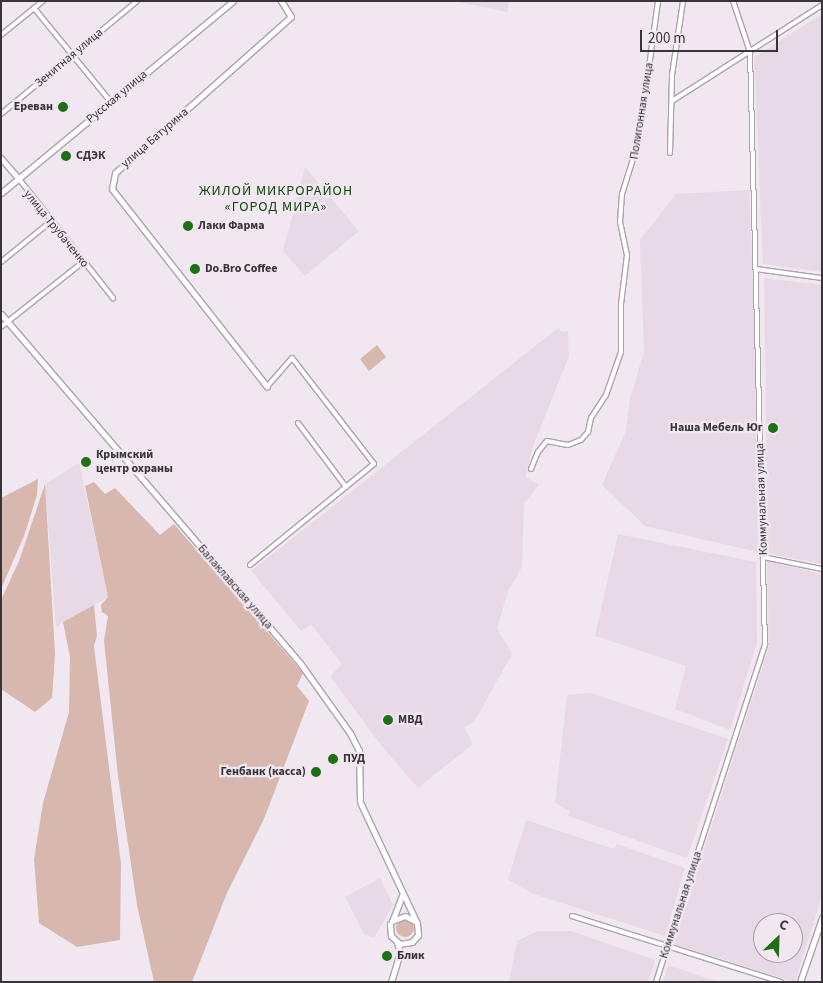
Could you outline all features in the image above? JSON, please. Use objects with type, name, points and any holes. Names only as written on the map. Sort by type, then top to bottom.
[{"type":"main road","name":"Русская улица","points":[[1,193],[233,1]]},
{"type":"main road","name":"Балаклавская улица","points":[[1,314],[300,663],[350,733],[359,751],[360,802],[402,896],[417,923]]},
{"type":"main road","points":[[400,952],[397,942],[390,933],[391,922],[402,896]]},
{"type":"main road","points":[[391,922],[405,916],[417,923],[418,935],[406,944],[400,952],[391,982]]},
{"type":"main road","points":[[397,942],[406,944]]},
{"type":"street","points":[[1,35],[43,1]]},
{"type":"street","name":"Зенитная улица","points":[[1,114],[137,1]]},
{"type":"street","name":"улица Батурина","points":[[267,387],[112,189],[115,173],[291,17],[281,1]]},
{"type":"street","name":"Полигонная улица","points":[[531,469],[547,441],[568,445],[581,440],[588,432],[591,418],[606,395],[621,352],[621,304],[627,255],[620,222],[622,194],[639,140],[658,1]]},
{"type":"street","name":"Полигонная улица","points":[[670,153],[672,75],[683,1]]},
{"type":"street","name":"Коммунальная улица","points":[[656,982],[765,644],[750,52],[732,1]]},
{"type":"street","points":[[672,101],[822,5]]},
{"type":"street","points":[[34,8],[111,102]]},
{"type":"street","name":"улица Трубаченко","points":[[1,158],[19,179],[50,222],[113,298]]},
{"type":"street","points":[[1,262],[50,222]]},
{"type":"street","points":[[1,327],[83,262]]},
{"type":"street","points":[[756,269],[822,278]]},
{"type":"street","points":[[250,565],[374,464],[292,358],[267,387]]},
{"type":"street","points":[[298,423],[346,486]]},
{"type":"street","points":[[764,557],[822,569]]},
{"type":"street","points":[[572,916],[780,982]]},
{"type":"street","points":[[800,982],[822,918]]},
{"type":"shaded area","points":[[454,1],[509,1],[507,12]]},
{"type":"shaded area","points":[[822,14],[822,272],[763,264],[754,57]]},
{"type":"shaded area","points":[[305,167],[359,231],[305,276],[283,251]]},
{"type":"shaded area","points":[[749,190],[754,311],[758,552],[645,526],[602,485],[626,431],[630,399],[644,351],[640,240],[676,194]]},
{"type":"shaded area","points":[[764,278],[822,285],[822,564],[768,553]]},
{"type":"shaded area","points":[[558,328],[562,332],[568,331],[569,356],[532,449],[526,477],[539,485],[524,504],[522,567],[508,591],[497,628],[512,654],[474,722],[464,727],[473,744],[418,788],[380,744],[330,676],[342,664],[311,624],[301,631],[251,571]]},
{"type":"shaded area","points":[[377,345],[386,357],[369,371],[360,359]]},
{"type":"shaded area","points":[[79,463],[108,597],[56,627],[45,484]]},
{"type":"shaded area","points":[[38,479],[37,495],[24,536],[1,589],[1,498]]},
{"type":"shaded area","points":[[94,482],[105,494],[115,488],[160,535],[174,524],[303,673],[297,686],[309,701],[264,819],[227,893],[192,982],[154,982],[137,905],[118,776],[104,641],[108,616],[102,612],[101,605],[108,597],[85,486]]},
{"type":"shaded area","points":[[45,484],[55,654],[52,698],[35,712],[1,689],[1,600],[19,561]]},
{"type":"shaded area","points":[[618,534],[756,562],[757,643],[730,730],[675,709],[686,666],[595,636]]},
{"type":"shaded area","points":[[767,561],[822,574],[822,896],[803,957],[803,913],[753,913],[753,963],[801,963],[795,982],[674,944],[769,646]]},
{"type":"shaded area","points":[[94,605],[97,636],[94,646],[121,864],[120,940],[77,947],[39,923],[34,859],[43,803],[69,712],[70,657],[63,622]]},
{"type":"shaded area","points":[[591,693],[728,739],[687,858],[568,816],[570,811],[555,803],[567,695]]},
{"type":"shaded area","points":[[526,820],[614,849],[617,844],[685,868],[665,936],[534,894],[508,880]]},
{"type":"shaded area","points":[[380,878],[393,905],[374,938],[364,934],[345,897]]},
{"type":"shaded area","points":[[405,919],[411,922],[414,928],[411,934],[405,937],[399,934],[396,928],[399,922]]},
{"type":"shaded area","points":[[538,931],[571,931],[655,960],[648,982],[509,982],[517,941]]},
{"type":"shaded area","points":[[668,965],[719,982],[663,982]]},
{"type":"place","name":"Ереван","points":[[63,107]]},
{"type":"place","name":"СДЭК","points":[[66,156]]},
{"type":"place","name":"Лаки Фарма","points":[[188,226]]},
{"type":"place","name":"Do.Bro Coffee","points":[[195,269]]},
{"type":"place","name":"Наша Мебель Юг","points":[[773,428]]},
{"type":"place","name":"Крымский центр охраны","points":[[86,462]]},
{"type":"place","name":"МВД","points":[[388,720]]},
{"type":"place","name":"ПУД","points":[[333,759]]},
{"type":"place","name":"Генбанк (касса)","points":[[316,772]]},
{"type":"place","name":"Блик","points":[[387,956]]},
{"type":"district","name":"ЖИЛОЙ МИКРОРАЙОН «ГОРОД МИРА»","points":[[276,200]]}]
